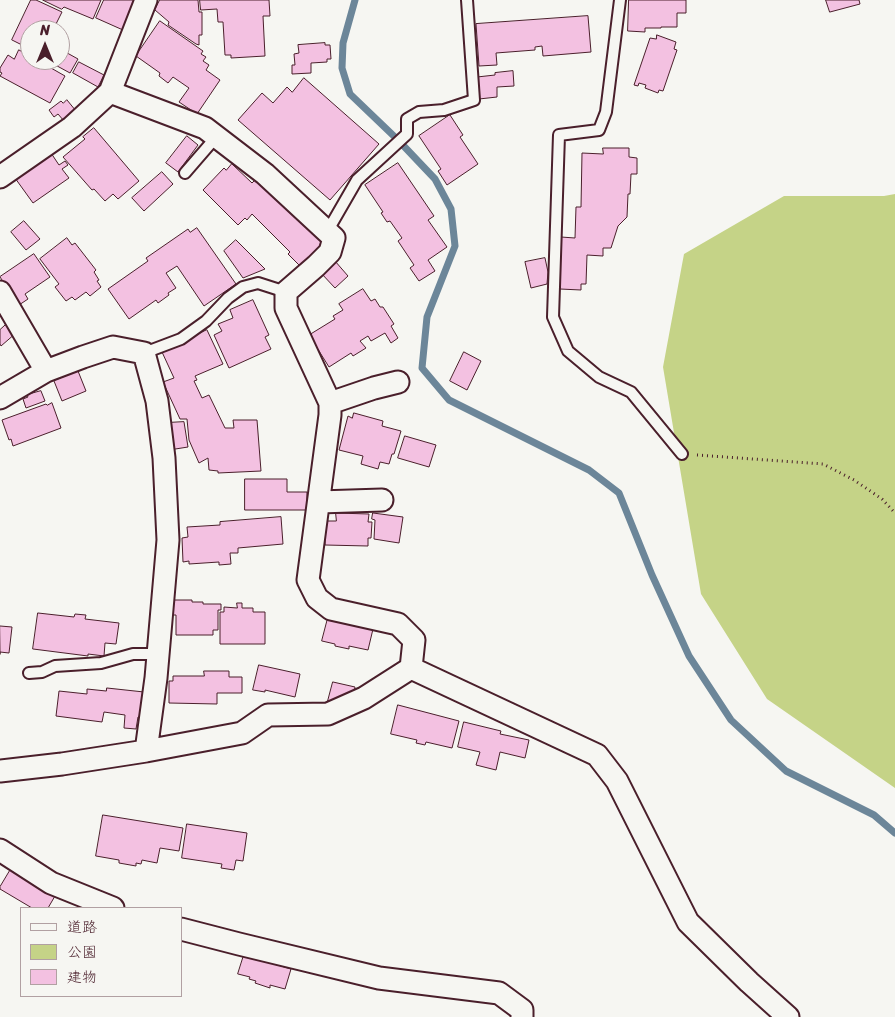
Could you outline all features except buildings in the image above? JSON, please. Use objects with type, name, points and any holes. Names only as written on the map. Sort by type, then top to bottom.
[{"type":"street","points":[[0,177],[72,127],[110,92],[146,0]]},
{"type":"street","points":[[110,92],[205,128],[265,174],[334,238],[330,252],[286,292],[286,308],[330,403],[308,580],[317,598],[331,609],[398,624],[414,640],[411,668]]},
{"type":"street","points":[[0,292],[46,371]]},
{"type":"street","points":[[0,398],[46,371],[112,347],[144,354],[157,401],[164,458],[168,540],[158,654],[146,751]]},
{"type":"street","points":[[330,403],[398,382]]},
{"type":"street","points":[[319,502],[382,500]]},
{"type":"street","points":[[0,770],[62,764],[242,733],[268,715],[328,714],[364,698],[411,668]]},
{"type":"street","points":[[411,668],[596,755],[617,781],[688,922],[788,1017]]},
{"type":"street","points":[[0,850],[50,883],[110,907]]},
{"type":"street","points":[[182,928],[379,978],[500,993],[522,1010],[522,1017]]},
{"type":"lane","points":[[327,232],[357,180],[407,134],[407,120],[419,112],[444,110],[474,100],[467,0]]},
{"type":"lane","points":[[620,0],[606,112],[599,130],[559,136],[553,317],[568,351],[599,377],[631,392],[682,454]]},
{"type":"lane","points":[[185,173],[217,136]]},
{"type":"lane","points":[[144,354],[181,339],[206,321],[228,298],[243,287],[258,283],[286,292]]},
{"type":"lane","points":[[29,673],[42,672],[55,666],[101,663],[132,654],[158,654]]},
{"type":"path","points":[[682,454],[822,464],[854,480],[882,499],[895,513]]},
{"type":"green space","points":[[895,194],[895,788],[767,699],[701,594],[663,367],[684,254],[784,196],[884,196]]},
{"type":"waterway","points":[[355,0],[343,43],[342,68],[350,94],[435,179],[451,209],[455,246],[427,317],[422,368],[449,400],[589,470],[619,493],[652,575],[689,656],[731,720],[786,771],[874,815],[895,833]]}]
